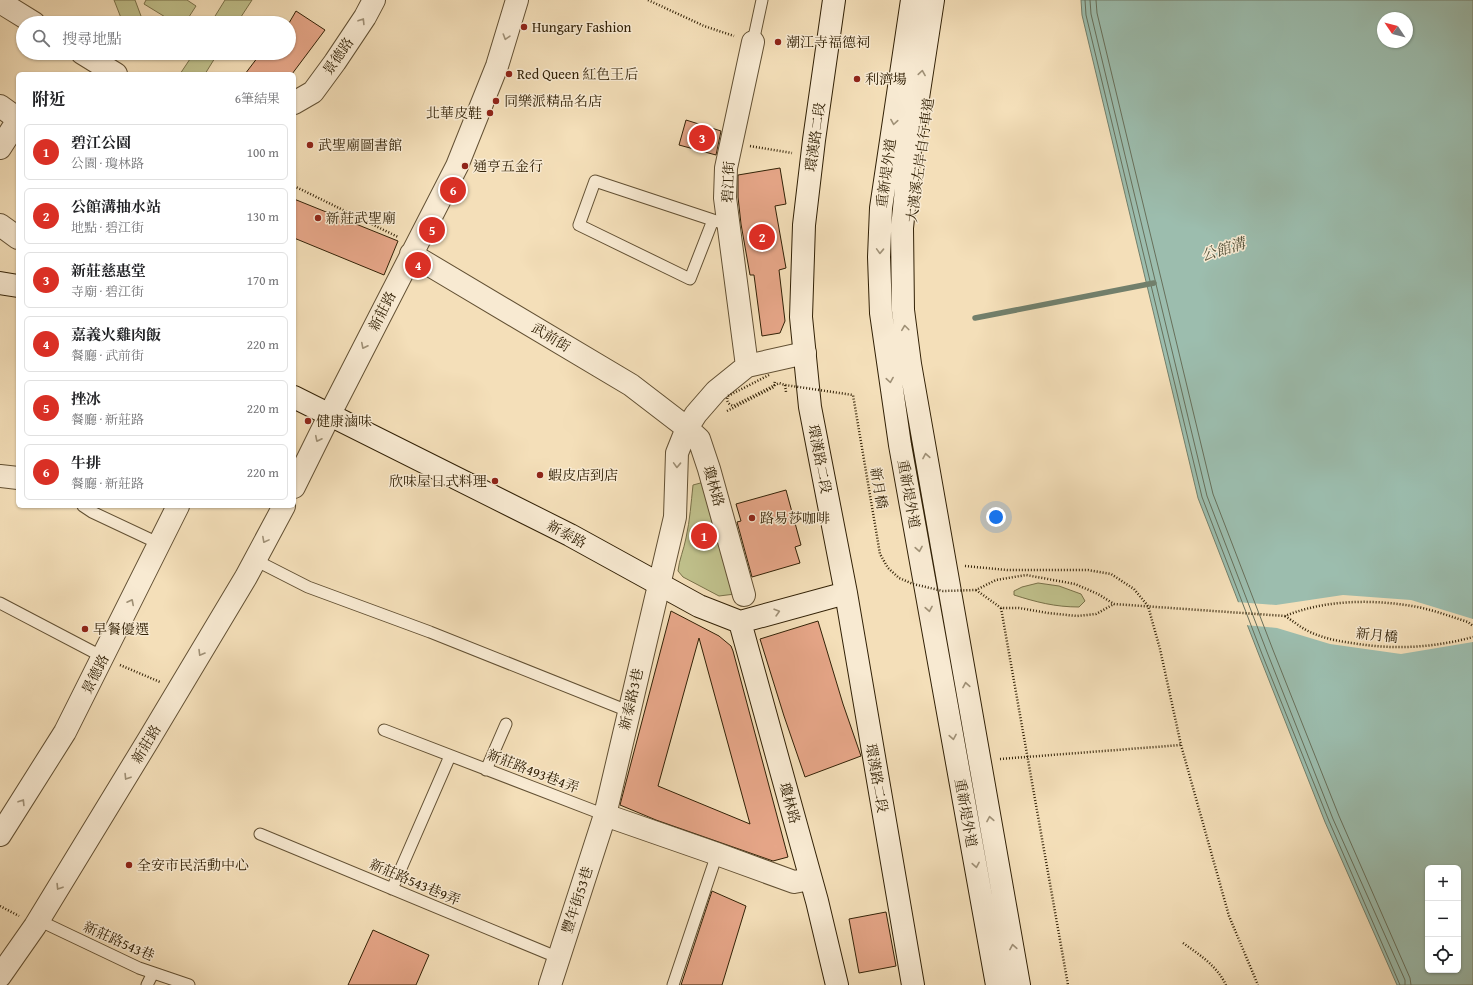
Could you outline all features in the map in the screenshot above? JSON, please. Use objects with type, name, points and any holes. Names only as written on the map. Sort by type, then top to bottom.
[{"type":"street","name":"景德路","points":[[296,103],[313,92],[365,17],[374,0]]},
{"type":"street","name":"新莊路","points":[[296,483],[457,166],[497,66],[518,0]]},
{"type":"street","name":"環漢路二段","points":[[834,0],[812,155],[804,225],[801,317],[810,407],[846,593],[913,985]]},
{"type":"street","name":"重新堤外道","points":[[912,0],[881,208],[880,313],[900,445],[997,985]]},
{"type":"street","name":"重新堤外道","points":[[933,0],[910,150],[903,221],[902,310],[911,372],[1019,985]]},
{"type":"street","points":[[0,2],[23,16]]},
{"type":"street","name":"碧江街","points":[[747,366],[720,222],[725,198],[726,168],[753,42]]},
{"type":"street","points":[[93,60],[113,72]]},
{"type":"street","points":[[0,106],[16,118]]},
{"type":"street","points":[[0,148],[16,122]]},
{"type":"street","points":[[0,225],[16,237]]},
{"type":"street","name":"武前街","points":[[413,250],[631,385],[687,428]]},
{"type":"street","points":[[0,283],[16,286]]},
{"type":"street","points":[[747,366],[804,352]]},
{"type":"street","name":"新泰路3巷","points":[[605,815],[628,711],[675,517],[677,453],[687,428],[696,414],[716,391],[747,366]]},
{"type":"street","name":"新泰路","points":[[296,398],[332,410],[570,534],[699,606],[740,622]]},
{"type":"street","name":"瓊林路","points":[[687,428],[699,439],[709,469],[744,595]]},
{"type":"street","points":[[0,476],[16,478]]},
{"type":"street","name":"景德路","points":[[0,834],[65,732],[177,508]]},
{"type":"street","name":"新莊路","points":[[0,976],[38,920],[179,690],[255,560],[283,508]]},
{"type":"street","points":[[740,622],[846,593]]},
{"type":"street","name":"瓊林路","points":[[740,622],[810,879],[836,985]]},
{"type":"street","points":[[605,815],[794,882],[810,879]]},
{"type":"street","name":"豐年街53巷","points":[[550,985],[605,815]]},
{"type":"lane","name":"碧江街","points":[[753,42],[762,0]]},
{"type":"lane","points":[[595,181],[720,222],[690,279],[579,225],[595,181]]},
{"type":"lane","points":[[86,508],[160,544]]},
{"type":"lane","points":[[255,560],[308,587],[430,632],[628,711]]},
{"type":"lane","points":[[0,603],[103,657]]},
{"type":"lane","points":[[486,770],[506,724]]},
{"type":"lane","name":"新莊路493巷4弄","points":[[384,730],[605,815]]},
{"type":"lane","points":[[392,888],[450,756]]},
{"type":"lane","name":"新莊路543巷9弄","points":[[260,834],[559,958]]},
{"type":"lane","points":[[673,985],[717,854]]},
{"type":"lane","name":"新莊路543巷","points":[[38,920],[138,968],[189,985]]},
{"type":"lane","points":[[147,985],[153,973]]},
{"type":"path","points":[[648,0],[704,26],[753,42]]},
{"type":"path","points":[[732,143],[812,155]]},
{"type":"path","points":[[296,187],[413,250]]},
{"type":"path","name":"新月橋","points":[[722,414],[774,387],[776,383],[776,381],[769,375],[728,396],[728,404],[733,406],[773,386],[779,382],[785,385],[853,395],[880,554],[888,568],[899,578],[913,584],[943,590],[976,590],[996,580],[1026,575],[1076,584],[1098,594],[1114,604],[1285,616],[1303,609],[1340,603],[1378,603],[1412,606],[1468,622],[1473,626]]},
{"type":"path","points":[[962,566],[1007,570],[1088,570],[1111,574],[1134,589],[1148,606],[1160,649],[1181,744],[1229,916],[1258,985]]},
{"type":"path","points":[[976,590],[1001,608],[1019,608],[1077,616],[1096,614],[1114,604]]},
{"type":"path","points":[[1001,608],[1068,985]]},
{"type":"path","name":"新月橋","points":[[1285,616],[1308,631],[1334,640],[1373,647],[1403,648],[1434,646],[1473,637]]},
{"type":"path","points":[[103,657],[179,690]]},
{"type":"path","points":[[998,759],[1181,744]]},
{"type":"path","points":[[1183,943],[1207,960],[1223,979],[1226,985]]},
{"type":"green space","points":[[114,0],[135,0],[141,16],[120,16]]},
{"type":"green space","points":[[146,0],[187,0],[196,6],[190,16],[164,16],[144,4]]},
{"type":"green space","points":[[225,0],[252,0],[242,16],[215,16]]},
{"type":"green space","points":[[189,60],[214,60],[206,72],[181,72]]},
{"type":"green space","points":[[708,481],[735,594],[719,596],[683,577],[678,571],[687,531],[693,485]]},
{"type":"green space","points":[[1038,583],[1059,586],[1081,594],[1085,601],[1079,607],[1062,606],[1038,602],[1014,595],[1014,591],[1022,587]]},
{"type":"water","points":[[1081,0],[1473,0],[1473,985],[1397,985],[1325,822],[1198,498],[1082,15]]},
{"type":"pier","points":[[1343,595],[1411,600],[1473,619],[1473,642],[1401,654],[1330,644],[1277,628],[1245,625],[1236,602],[1276,605]]},
{"type":"building","points":[[296,11],[325,30],[294,72],[247,72],[256,60],[296,60],[296,16],[293,16]]},
{"type":"building","points":[[686,120],[721,131],[716,155],[679,145]]},
{"type":"building","points":[[780,168],[786,204],[775,206],[786,268],[779,270],[785,321],[780,333],[762,336],[754,275],[750,275],[741,224],[738,197],[738,175]]},
{"type":"building","name":"新莊武聖廟","points":[[296,200],[398,241],[384,275],[296,239]]},
{"type":"building","points":[[786,490],[801,545],[795,547],[800,563],[752,577],[737,522],[741,521],[736,504]]},
{"type":"building","points":[[671,611],[719,636],[731,646],[788,857],[773,861],[656,820],[620,805]],"holes":[[[699,638],[750,824],[658,786]]]},
{"type":"building","points":[[818,621],[843,704],[861,756],[805,777],[760,639]]},
{"type":"building","points":[[712,891],[746,906],[722,985],[681,985]]},
{"type":"building","points":[[886,912],[896,966],[859,973],[849,919]]},
{"type":"building","points":[[373,930],[429,955],[416,985],[348,985]]},
{"type":"waterway","name":"公館溝","points":[[975,318],[1154,283]]},
{"type":"place","name":"Hungary Fashion","points":[[524,27]]},
{"type":"place","name":"潮江寺福德祠","points":[[778,42]]},
{"type":"place","name":"Red Queen 紅色王后","points":[[509,74]]},
{"type":"place","name":"利濟場","points":[[857,79]]},
{"type":"place","name":"同樂派精品名店","points":[[496,101]]},
{"type":"place","name":"北華皮鞋","points":[[490,113]]},
{"type":"place","name":"新莊慈惠堂","points":[[702,138]]},
{"type":"place","name":"武聖廟圖書館","points":[[310,145]]},
{"type":"place","name":"通亨五金行","points":[[465,166]]},
{"type":"place","name":"牛排","points":[[453,190]]},
{"type":"place","name":"新莊武聖廟","points":[[318,218]]},
{"type":"place","name":"挫冰","points":[[432,230]]},
{"type":"place","name":"公館溝抽水站","points":[[762,237]]},
{"type":"place","name":"嘉義火雞肉飯","points":[[418,265]]},
{"type":"place","name":"健康滷味","points":[[308,421]]},
{"type":"place","name":"蝦皮店到店","points":[[540,475]]},
{"type":"place","name":"欣味屋日式料理","points":[[495,481]]},
{"type":"place","name":"路易莎咖啡","points":[[752,518]]},
{"type":"place","name":"碧江公園","points":[[704,536]]},
{"type":"place","name":"早餐優選","points":[[85,629]]},
{"type":"place","name":"全安市民活動中心","points":[[129,865]]}]
